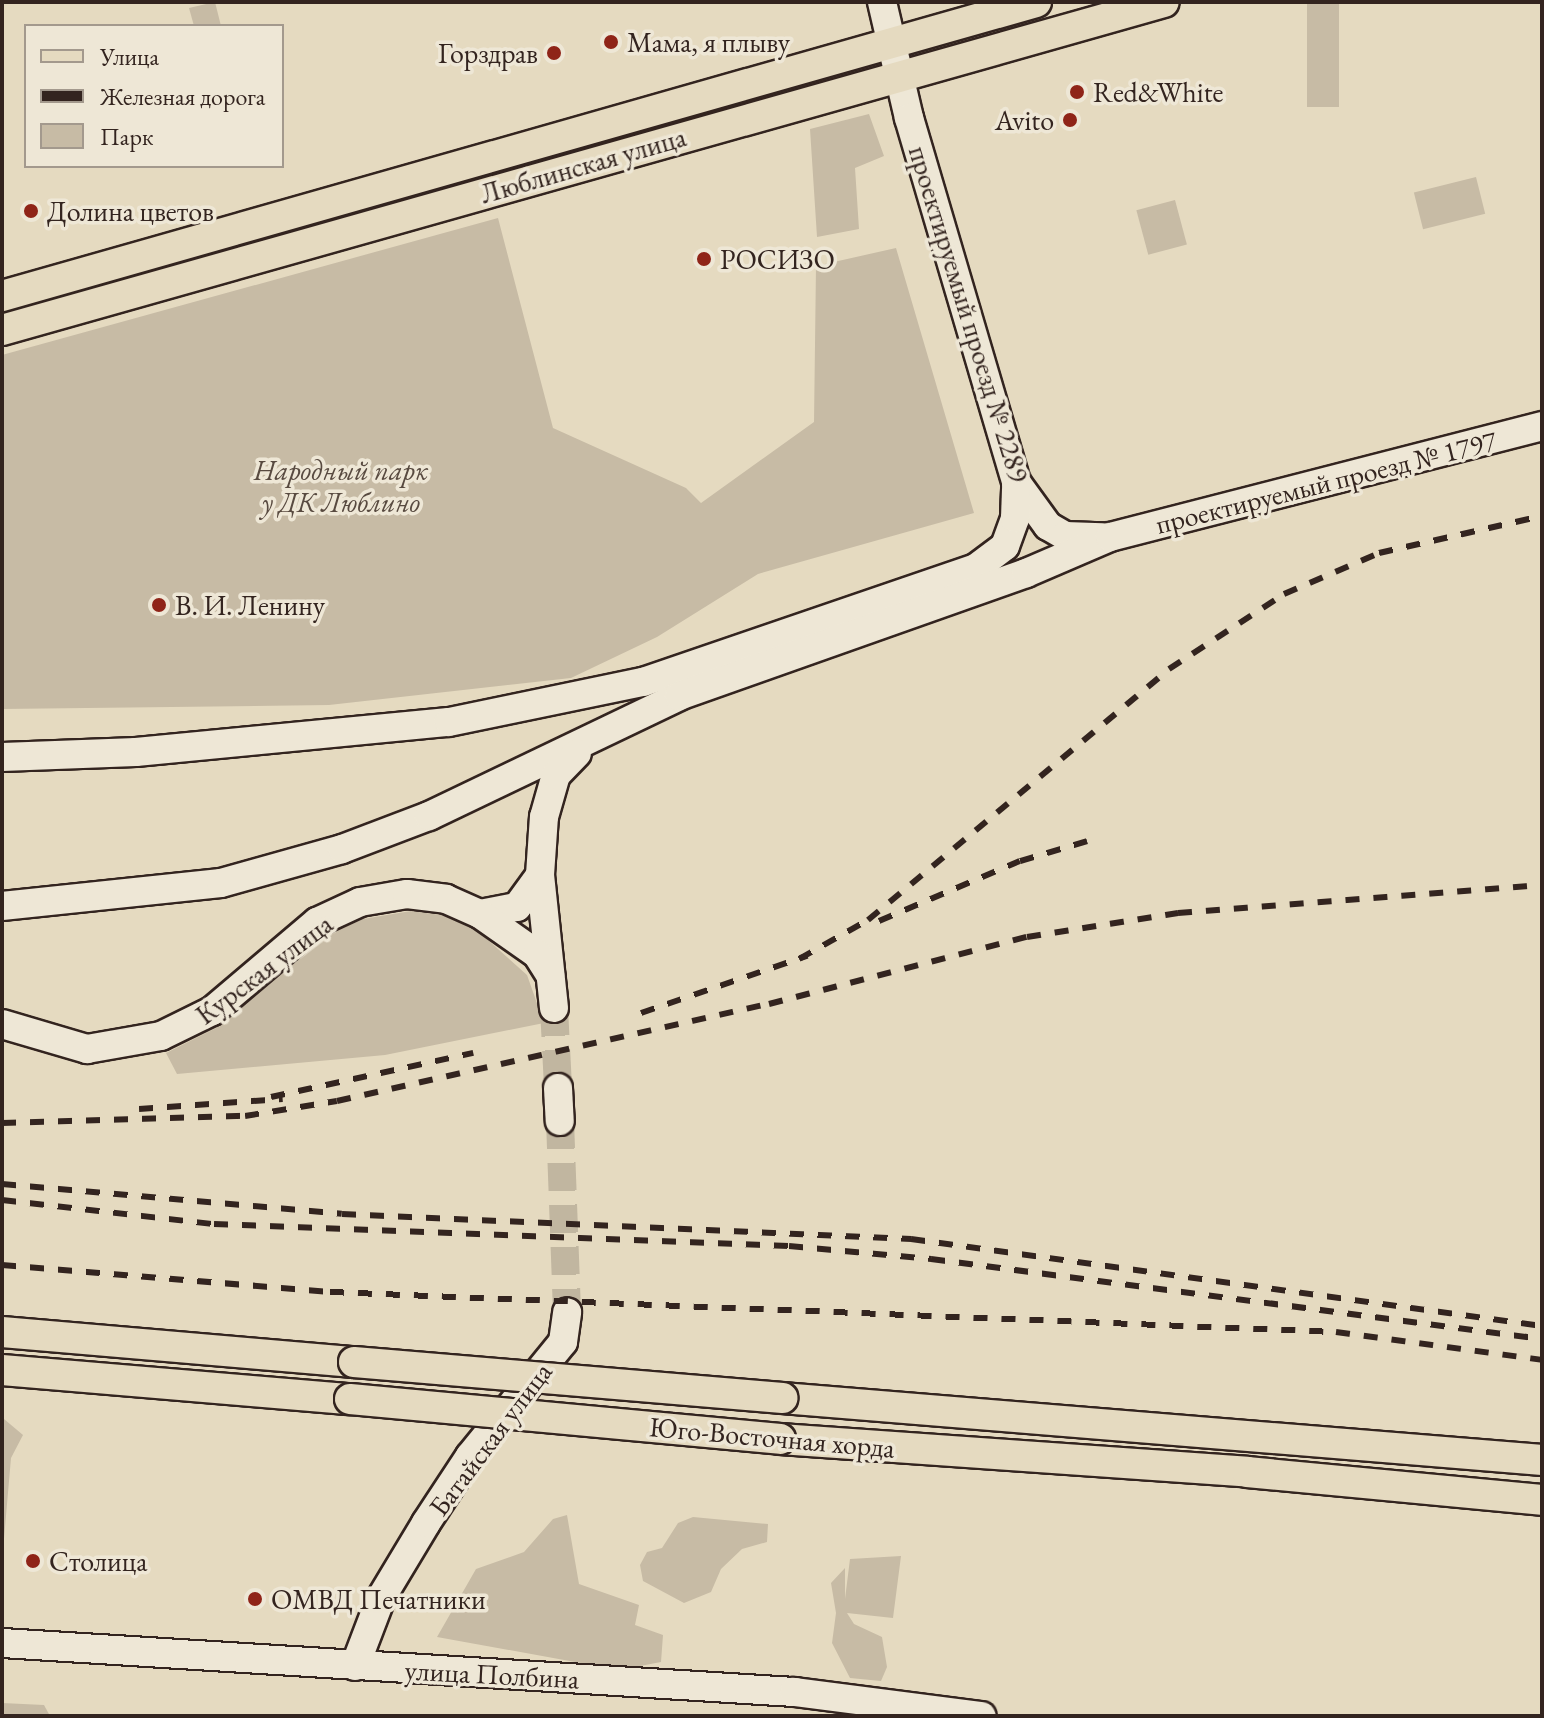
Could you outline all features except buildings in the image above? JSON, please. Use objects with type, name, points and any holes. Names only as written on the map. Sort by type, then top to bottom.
[{"type":"main road","name":"проектируемый проезд № 2289","points":[[882,2],[1016,482],[1048,526],[1065,536],[1110,537]]},
{"type":"main road","name":"Люблинская улица","points":[[2,296],[1036,2]]},
{"type":"main road","name":"Люблинская улица","points":[[2,330],[1164,2]]},
{"type":"main road","name":"проектируемый проезд № 1797","points":[[1110,537],[1542,426]]},
{"type":"main road","points":[[2,757],[136,752],[449,722],[643,682],[976,568],[1005,546],[1015,518],[1016,482]]},
{"type":"main road","points":[[2,906],[221,883],[342,849],[429,816],[717,680],[1026,573],[1110,537]]},
{"type":"main road","points":[[554,1008],[540,875],[549,792],[565,762],[593,740]]},
{"type":"main road","points":[[480,914],[517,907],[540,875]]},
{"type":"main road","name":"Курская улица","points":[[2,1024],[61,1045],[125,1046],[175,1031],[212,1011],[317,922],[360,902],[407,894],[446,899],[480,914],[537,954],[550,975]]},
{"type":"main road","points":[[558,1088],[560,1121]]},
{"type":"main road","name":"Батайская улица","points":[[355,1666],[381,1598],[470,1456],[563,1342],[567,1312]]},
{"type":"main road","name":"Юго-Восточная хорда","points":[[2,1332],[1542,1460]]},
{"type":"main road","name":"Юго-Восточная хорда","points":[[2,1370],[780,1439],[1247,1472],[1542,1500]]},
{"type":"main road","name":"улица Полбина","points":[[2,1643],[794,1692],[981,1716]]},
{"type":"green space","points":[[215,2],[220,24],[193,24],[189,8]]},
{"type":"green space","points":[[1307,2],[1339,2],[1339,107],[1307,107]]},
{"type":"green space","points":[[869,114],[884,156],[855,168],[859,229],[817,237],[810,129]]},
{"type":"green space","points":[[1476,177],[1485,214],[1423,229],[1414,192]]},
{"type":"green space","points":[[1175,200],[1187,244],[1148,255],[1136,210]]},
{"type":"green space","name":"Народный парк у ДК Люблино","points":[[498,218],[553,428],[686,488],[701,503],[814,422],[816,266],[896,248],[974,513],[758,574],[657,637],[571,678],[329,705],[2,709],[2,355]]},
{"type":"green space","points":[[411,911],[449,916],[479,932],[527,975],[544,1023],[385,1055],[177,1074],[166,1053],[216,1028],[321,938],[363,919]]},
{"type":"green space","points":[[4,1419],[23,1435],[11,1458],[2,1562]]},
{"type":"green space","points":[[567,1515],[579,1584],[639,1605],[635,1625],[663,1635],[661,1662],[619,1670],[437,1637],[476,1569],[524,1552],[553,1519]]},
{"type":"green space","points":[[693,1517],[768,1524],[767,1542],[742,1549],[721,1569],[711,1592],[684,1603],[643,1581],[640,1565],[647,1552],[662,1548],[678,1523]]},
{"type":"green space","points":[[901,1556],[893,1618],[847,1613],[854,1624],[882,1637],[887,1667],[881,1681],[850,1678],[832,1643],[836,1613],[831,1583],[845,1568],[845,1599],[850,1559]]},
{"type":"green space","points":[[2,1703],[44,1705],[50,1716],[2,1716]]},
{"type":"tunnel","points":[[554,1008],[558,1088]]},
{"type":"tunnel","points":[[560,1121],[567,1312]]},
{"type":"railway","points":[[799,959],[868,920],[1169,669],[1284,594],[1379,553],[1542,516]]},
{"type":"railway","points":[[879,921],[1020,861],[1087,841]]},
{"type":"railway","points":[[2,1123],[245,1116],[337,1101],[769,1004],[1027,937],[1178,913],[1542,885]]},
{"type":"railway","points":[[641,1013],[807,956]]},
{"type":"railway","points":[[271,1097],[473,1053]]},
{"type":"railway","points":[[139,1109],[283,1099]]},
{"type":"railway","points":[[2,1184],[342,1214],[911,1239],[1542,1326]]},
{"type":"railway","points":[[2,1200],[214,1224],[789,1246],[931,1259],[1542,1339]]},
{"type":"railway","points":[[2,1265],[330,1292],[1336,1332],[1542,1360]]},
{"type":"place","name":"Мама, я плыву","points":[[611,42]]},
{"type":"place","name":"Горздрав","points":[[554,53]]},
{"type":"place","name":"Red&White","points":[[1077,92]]},
{"type":"place","name":"Avito","points":[[1070,120]]},
{"type":"place","name":"Долина цветов","points":[[31,211]]},
{"type":"place","name":"РОСИЗО","points":[[704,259]]},
{"type":"place","name":"В. И. Ленину","points":[[159,605]]},
{"type":"place","name":"Столица","points":[[33,1561]]},
{"type":"place","name":"ОМВД Печатники","points":[[255,1599]]}]
